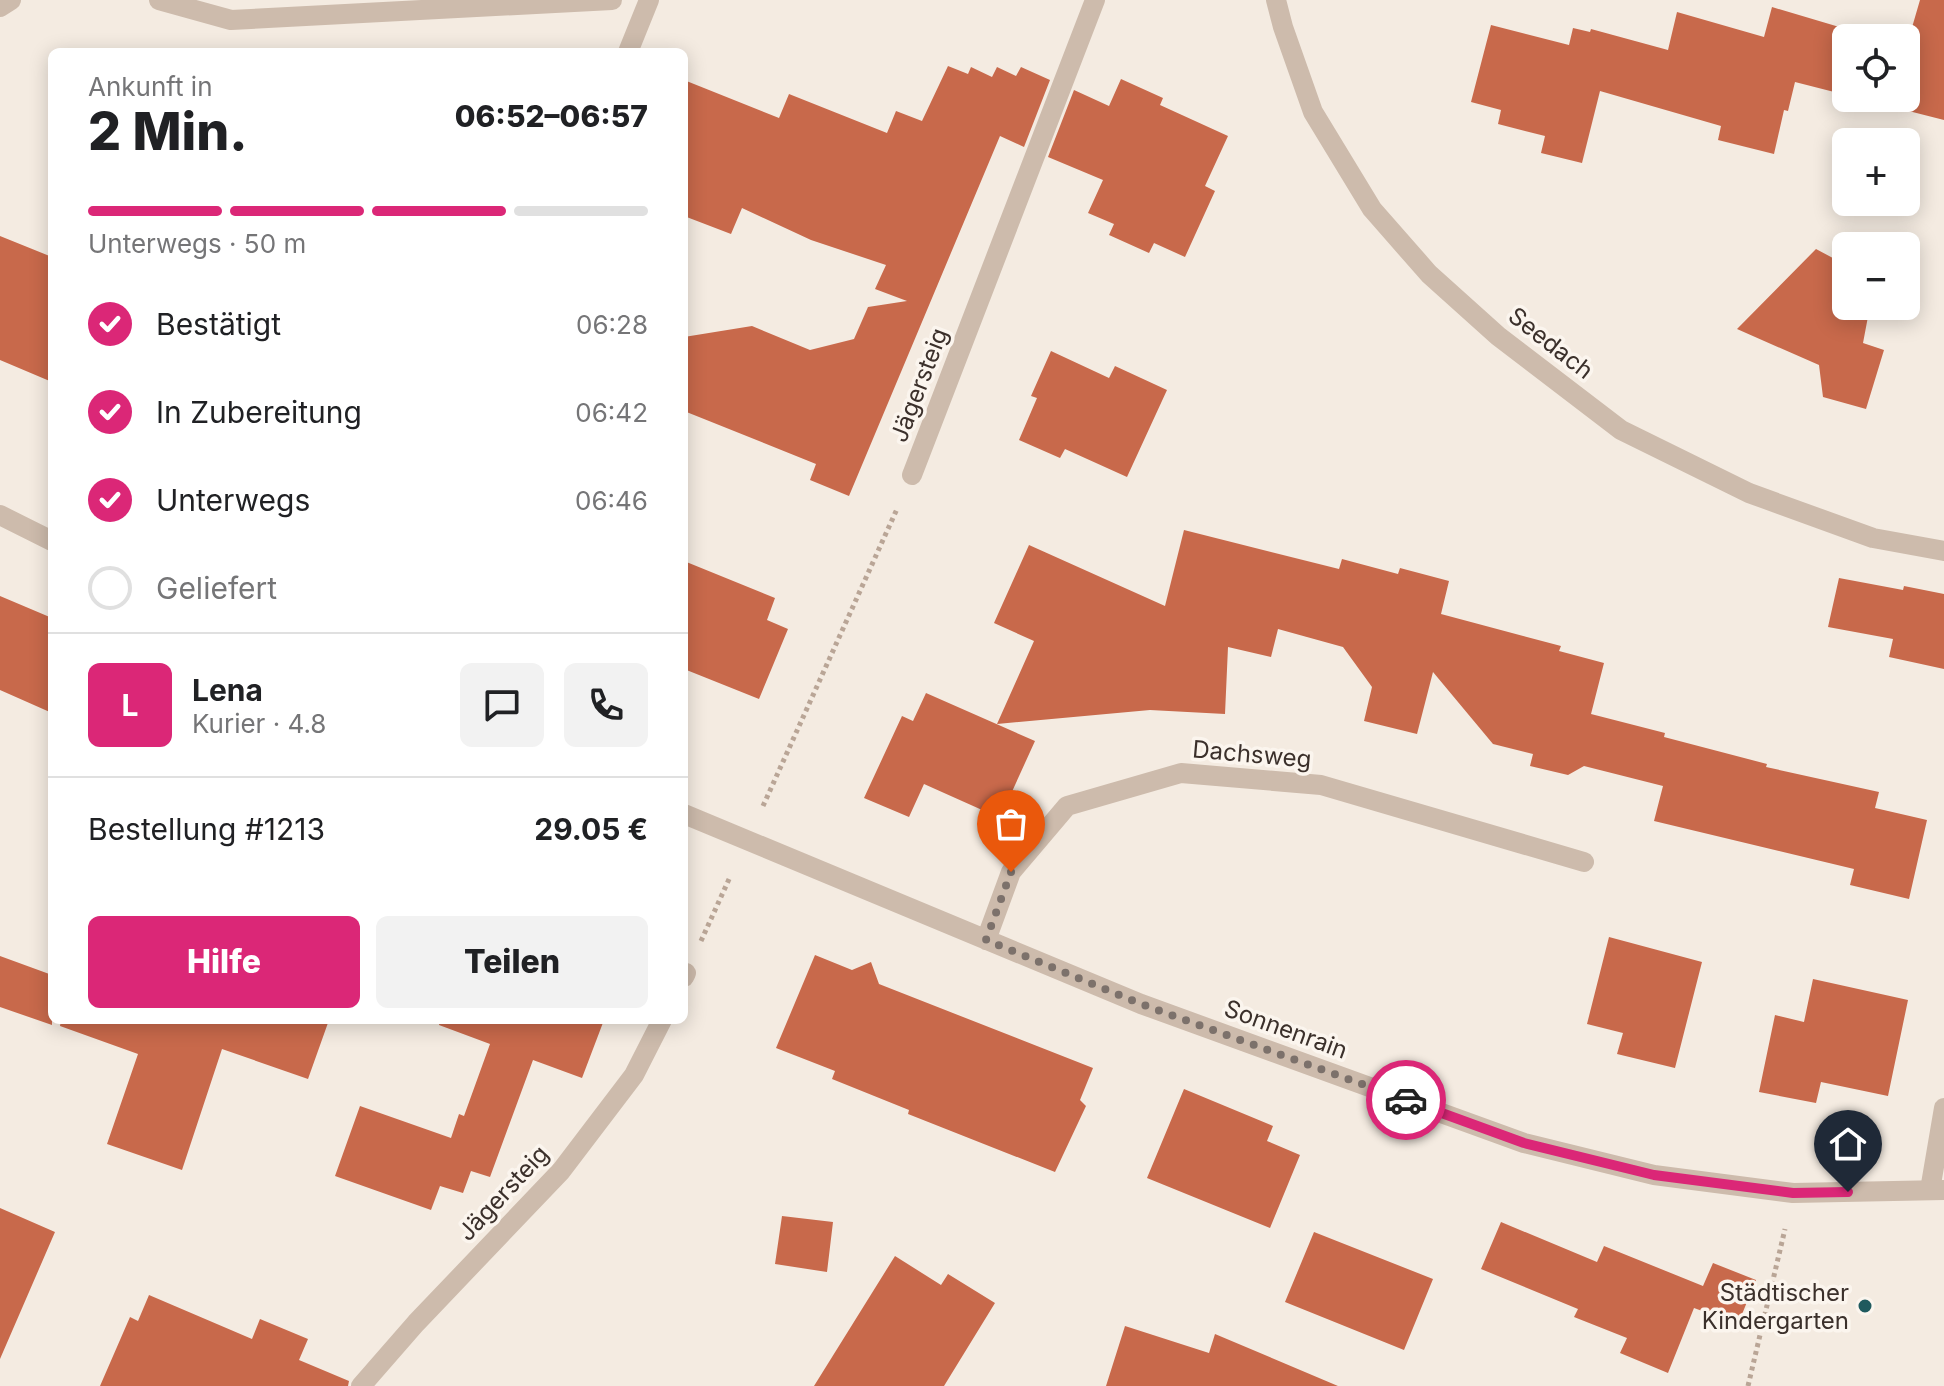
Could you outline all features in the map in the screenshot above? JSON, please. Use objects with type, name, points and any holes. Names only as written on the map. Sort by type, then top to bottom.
[{"type":"street","points":[[0,7],[11,0]]},
{"type":"street","points":[[159,0],[231,20],[612,0]]},
{"type":"street","points":[[630,48],[649,0]]},
{"type":"street","name":"Jägersteig","points":[[912,475],[1095,0]]},
{"type":"street","name":"Seedach","points":[[1276,0],[1313,112],[1372,209],[1429,274],[1498,336],[1621,430],[1749,493],[1873,538],[1944,551]]},
{"type":"street","points":[[0,515],[48,539]]},
{"type":"street","name":"Dachsweg","points":[[986,940],[1011,872],[1067,806],[1181,773],[1321,785],[1584,862]]},
{"type":"street","name":"Sonnenrain","points":[[688,816],[1141,1004],[1524,1143],[1654,1175],[1793,1193],[1937,1190]]},
{"type":"street","name":"Jägersteig","points":[[361,1386],[416,1323],[561,1171],[634,1075],[660,1024]]},
{"type":"street","points":[[1937,1190],[1944,1108]]},
{"type":"path","name":"Jägersteig","points":[[774,781],[912,475]]},
{"type":"path","points":[[688,968],[729,878]]},
{"type":"path","points":[[1748,1386],[1793,1193]]},
{"type":"building","points":[[1920,0],[1944,0],[1944,120],[1913,112],[1920,112],[1920,24],[1913,24]]},
{"type":"building","points":[[1772,7],[1832,25],[1832,91],[1795,82],[1788,111],[1784,110],[1774,154],[1718,140],[1721,126],[1600,91],[1582,163],[1541,153],[1545,136],[1498,124],[1501,110],[1471,102],[1491,25],[1569,45],[1573,28],[1590,32],[1591,29],[1668,50],[1677,12],[1764,37]]},
{"type":"building","points":[[948,66],[968,74],[971,67],[992,77],[997,67],[1016,76],[1021,67],[1050,80],[1024,147],[1000,136],[849,496],[810,480],[816,464],[688,413],[688,336],[752,326],[810,350],[854,339],[868,307],[907,301],[875,289],[886,265],[811,240],[742,208],[731,234],[688,218],[688,82],[779,118],[789,94],[887,133],[896,111],[922,121]]},
{"type":"building","points":[[1121,79],[1163,98],[1160,105],[1228,136],[1205,186],[1215,191],[1185,257],[1154,243],[1149,253],[1109,235],[1114,224],[1088,213],[1103,180],[1048,157],[1074,90],[1109,106]]},
{"type":"building","points":[[0,236],[48,255],[48,380],[0,360]]},
{"type":"building","points":[[1816,249],[1832,258],[1832,320],[1867,320],[1863,343],[1884,350],[1866,409],[1823,397],[1819,365],[1737,329]]},
{"type":"building","points":[[1051,351],[1109,378],[1115,366],[1167,390],[1127,477],[1065,449],[1060,458],[1019,440],[1037,398],[1031,396]]},
{"type":"building","points":[[1184,530],[1339,569],[1342,559],[1398,574],[1400,568],[1449,581],[1441,614],[1561,646],[1559,651],[1604,663],[1591,714],[1665,733],[1664,737],[1767,764],[1766,767],[1879,792],[1875,808],[1927,820],[1909,899],[1850,885],[1854,869],[1654,821],[1663,786],[1584,766],[1568,775],[1530,766],[1533,754],[1493,744],[1433,672],[1417,734],[1364,721],[1372,687],[1343,647],[1278,629],[1271,657],[1228,647],[1225,714],[1150,710],[997,724],[1034,641],[994,623],[1029,545],[1165,606]]},
{"type":"building","points":[[688,563],[775,598],[767,620],[788,629],[759,699],[688,671]]},
{"type":"building","points":[[1839,578],[1944,594],[1944,669],[1889,657],[1893,639],[1828,627]]},
{"type":"building","points":[[0,596],[48,616],[48,711],[0,690]]},
{"type":"building","points":[[926,693],[1035,741],[1000,818],[924,784],[909,817],[864,798],[902,716],[913,721]]},
{"type":"building","points":[[1609,937],[1702,962],[1675,1068],[1617,1054],[1623,1033],[1587,1024]]},
{"type":"building","points":[[815,955],[852,970],[871,962],[879,984],[1093,1068],[1080,1100],[1086,1106],[1055,1172],[908,1114],[909,1110],[832,1079],[835,1071],[776,1048]]},
{"type":"building","points":[[0,956],[48,974],[48,1024],[0,1007]]},
{"type":"building","points":[[1813,979],[1908,1000],[1888,1096],[1821,1082],[1816,1103],[1759,1092],[1775,1015],[1804,1022]]},
{"type":"building","points":[[328,1024],[308,1079],[222,1049],[182,1170],[107,1144],[138,1054],[60,1026]]},
{"type":"building","points":[[602,1024],[582,1078],[533,1060],[490,1177],[471,1171],[463,1193],[440,1186],[431,1210],[335,1176],[360,1106],[451,1138],[459,1114],[464,1116],[490,1044],[439,1025]]},
{"type":"building","points":[[1184,1089],[1273,1126],[1267,1141],[1300,1155],[1270,1228],[1147,1178]]},
{"type":"building","points":[[0,1208],[55,1232],[0,1359]]},
{"type":"building","points":[[782,1216],[833,1222],[827,1272],[775,1264]]},
{"type":"building","points":[[1501,1222],[1597,1262],[1604,1246],[1703,1286],[1713,1263],[1756,1280],[1738,1324],[1694,1308],[1668,1373],[1620,1353],[1627,1338],[1574,1317],[1578,1309],[1481,1269]]},
{"type":"building","points":[[1314,1232],[1433,1279],[1404,1350],[1285,1302]]},
{"type":"building","points":[[895,1256],[941,1285],[948,1274],[995,1303],[944,1386],[814,1386]]},
{"type":"building","points":[[149,1295],[252,1339],[260,1319],[308,1339],[299,1360],[349,1381],[348,1386],[100,1386],[130,1317],[138,1321]]},
{"type":"building","points":[[1125,1326],[1209,1353],[1215,1334],[1338,1386],[1106,1386]]},
{"type":"way so far","points":[[1011,872],[986,940],[1141,1004],[1406,1100]]},
{"type":"place","name":"Städtischer Kindergarten","points":[[1865,1306]]},
{"type":"route","points":[[1406,1100],[1524,1143],[1654,1175],[1793,1193],[1848,1192]]}]
